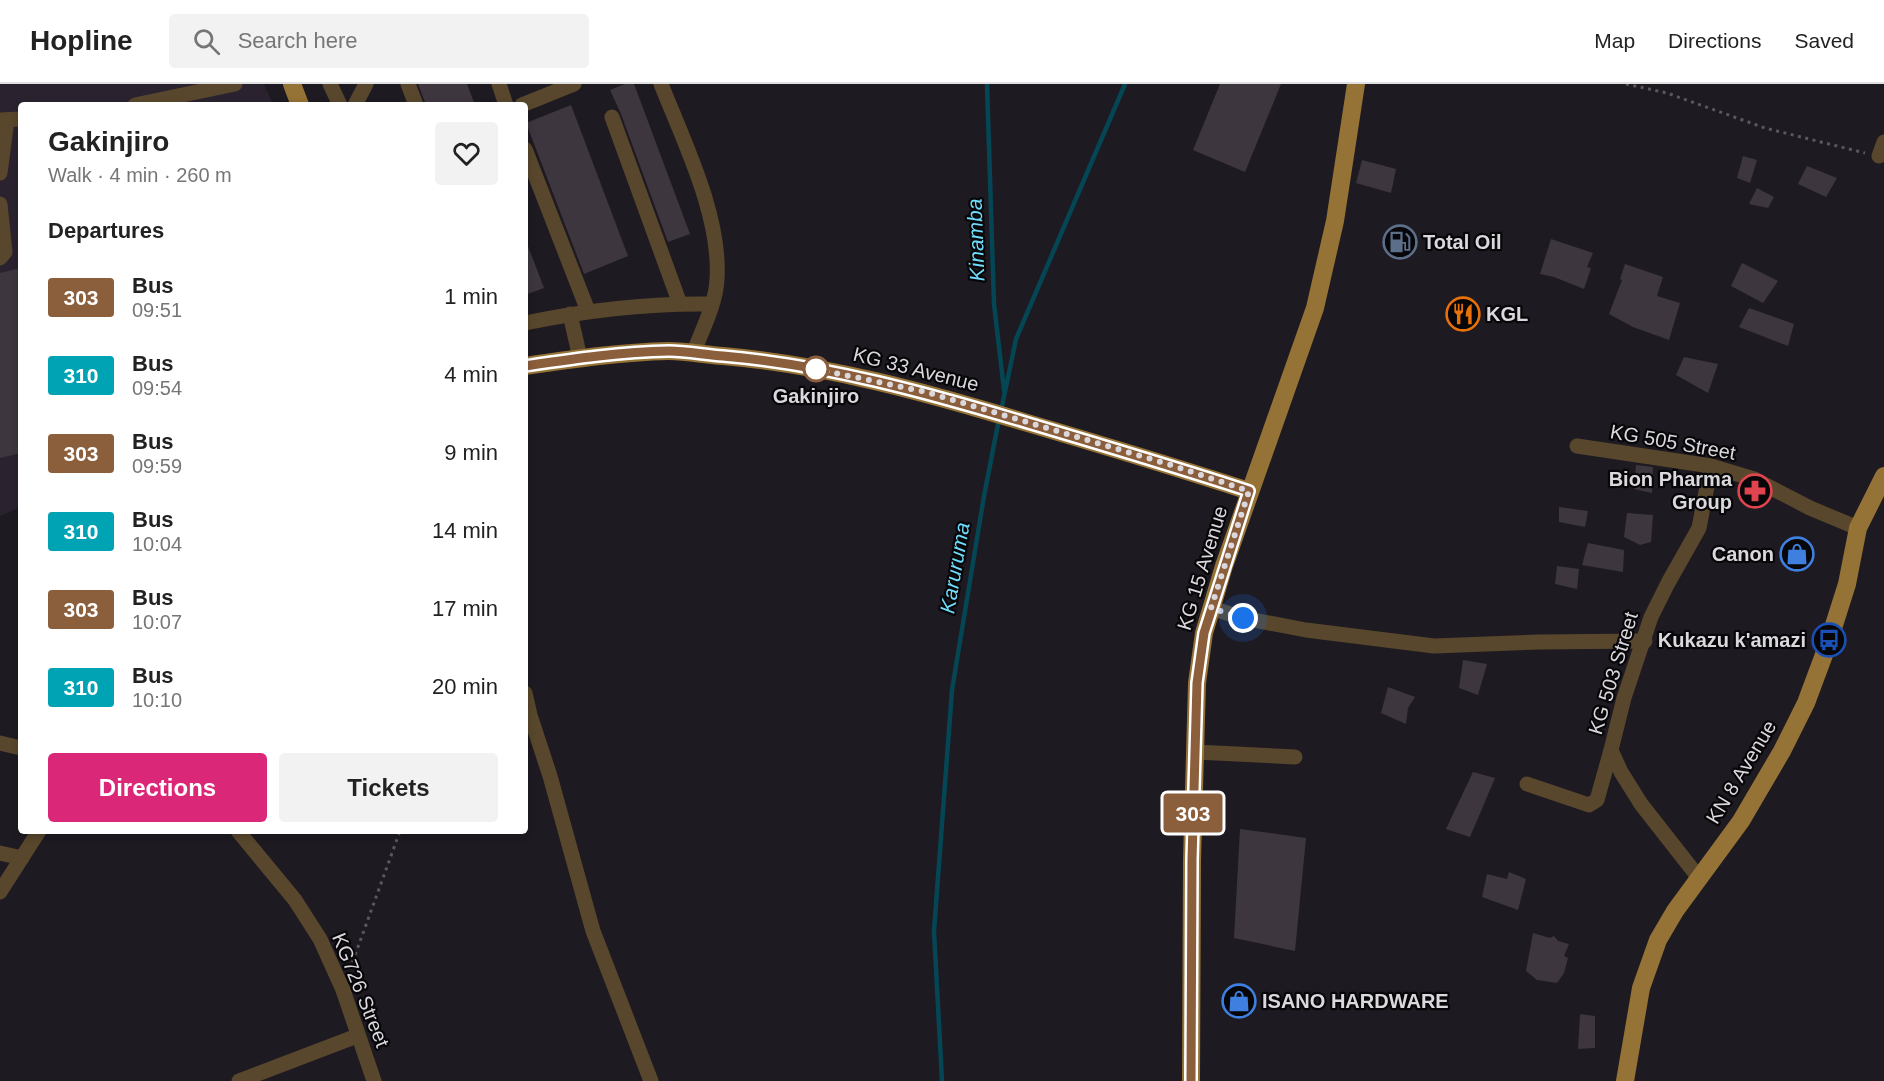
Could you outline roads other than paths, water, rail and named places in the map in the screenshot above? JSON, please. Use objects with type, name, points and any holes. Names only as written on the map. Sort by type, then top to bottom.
[{"type":"main road","points":[[292,84],[299,102]]},
{"type":"main road","name":"KG 15 Avenue","points":[[1191,1081],[1192,860],[1197,683],[1204,633],[1249,491],[1315,308],[1335,221],[1356,84]]},
{"type":"main road","name":"KG 33 Avenue","points":[[528,366],[609,354],[670,351],[796,365],[858,376],[926,392],[1171,465],[1249,491]]},
{"type":"main road","name":"KN 8 Avenue","points":[[1625,1081],[1641,988],[1658,940],[1675,911],[1741,821],[1782,752],[1806,703],[1847,584],[1858,528],[1884,476]]},
{"type":"street","points":[[149,102],[235,84]]},
{"type":"street","points":[[330,84],[339,102]]},
{"type":"street","points":[[357,102],[366,84]]},
{"type":"street","points":[[408,84],[415,102]]},
{"type":"street","points":[[499,84],[505,102]]},
{"type":"street","points":[[528,103],[574,84]]},
{"type":"street","points":[[661,84],[700,184],[716,234],[717,280],[693,354]]},
{"type":"street","points":[[612,117],[681,304]]},
{"type":"street","points":[[0,173],[9,120]]},
{"type":"street","points":[[528,157],[588,311]]},
{"type":"street","points":[[0,204],[5,252],[0,258]]},
{"type":"street","points":[[528,322],[588,311],[711,304]]},
{"type":"street","points":[[570,314],[580,358]]},
{"type":"street","name":"KG 505 Street","points":[[1577,446],[1711,466],[1754,479],[1810,508],[1858,528]]},
{"type":"street","name":"KG 503 Street","points":[[1699,878],[1641,804],[1621,772],[1611,750],[1624,698],[1645,641],[1651,617],[1699,528],[1711,466]]},
{"type":"street","points":[[1211,608],[1254,620],[1305,630],[1434,646],[1645,641]]},
{"type":"street","points":[[528,707],[593,931],[651,1081]]},
{"type":"street","points":[[0,743],[18,747]]},
{"type":"street","points":[[1527,784],[1589,805],[1597,800],[1611,750]]},
{"type":"street","points":[[1195,752],[1295,757]]},
{"type":"street","points":[[0,892],[37,834]]},
{"type":"street","name":"KG726 Street","points":[[240,834],[307,917],[320,939],[343,990],[374,1081]]},
{"type":"street","points":[[0,853],[22,858]]},
{"type":"street","points":[[240,1081],[357,1036]]},
{"type":"waterway","name":"Kinamba","points":[[987,84],[994,304],[1004,390]]},
{"type":"waterway","name":"Karuruma","points":[[1001,411],[1016,339],[1125,84]]},
{"type":"waterway","name":"Karuruma","points":[[942,1081],[934,931],[952,690],[999,419]]},
{"type":"place","name":"Total Oil","points":[[1400,242]]},
{"type":"place","name":"KGL","points":[[1463,314]]},
{"type":"place","name":"Gakinjiro","points":[[816,369]]},
{"type":"place","name":"Bion Pharma Group","points":[[1755,491]]},
{"type":"place","name":"Canon","points":[[1797,554]]},
{"type":"place","name":"Kukazu k'amazi","points":[[1829,640]]},
{"type":"place","name":"ISANO HARDWARE","points":[[1239,1001]]}]
